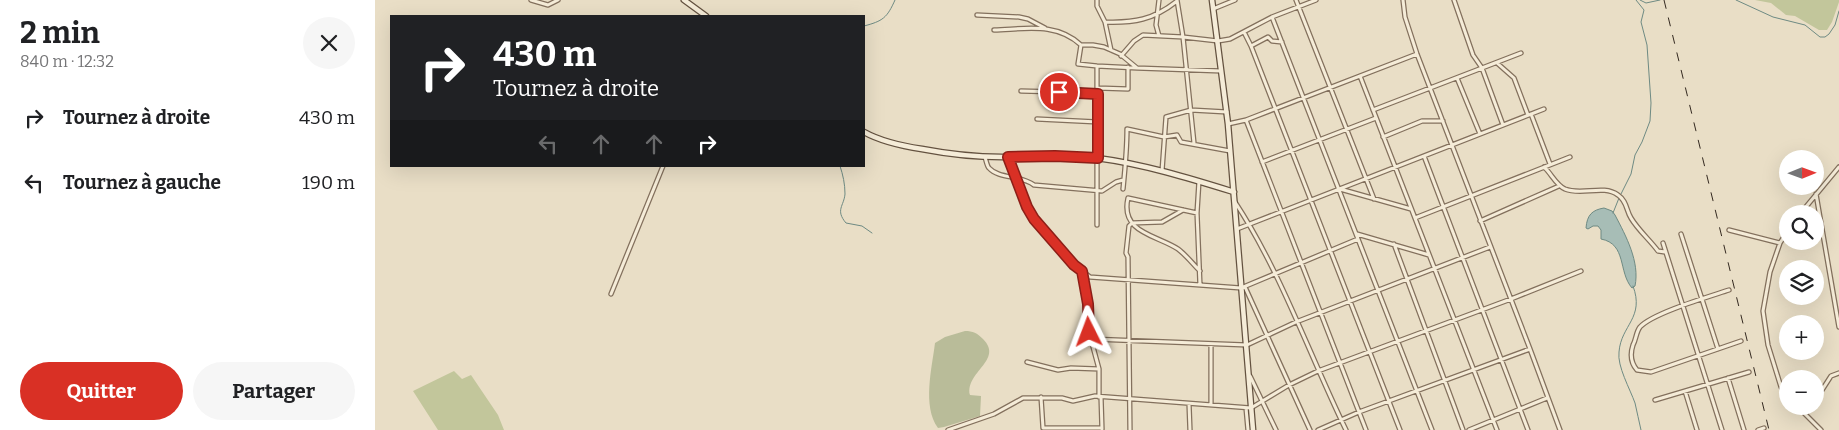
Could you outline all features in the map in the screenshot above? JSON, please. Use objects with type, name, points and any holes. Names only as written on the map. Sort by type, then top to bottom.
[{"type":"street","points":[[531,0],[548,5],[558,0]]},
{"type":"street","points":[[684,0],[705,15]]},
{"type":"street","points":[[1098,0],[1097,6],[1105,22],[1111,50]]},
{"type":"street","points":[[1159,0],[1156,25],[1159,36]]},
{"type":"street","points":[[1105,22],[1126,23],[1157,16],[1177,0],[1187,69],[1194,143]]},
{"type":"street","points":[[1212,0],[1227,112],[1243,287],[1249,374],[1248,430]]},
{"type":"street","points":[[1213,9],[1235,0]]},
{"type":"street","points":[[1296,0],[1373,199]]},
{"type":"street","points":[[1121,56],[1134,41],[1143,35],[1183,37],[1217,42],[1244,32],[1272,16],[1315,0]]},
{"type":"street","points":[[1403,0],[1405,17],[1417,54],[1530,348],[1559,430]]},
{"type":"street","points":[[1454,0],[1473,54],[1481,68],[1503,125]]},
{"type":"street","points":[[977,15],[1028,19],[1045,28],[1062,32],[1072,37],[1081,45],[1093,45],[1111,50],[1137,68]]},
{"type":"street","points":[[1272,16],[1432,430]]},
{"type":"street","points":[[994,30],[1045,28]]},
{"type":"street","points":[[1244,32],[1400,430]]},
{"type":"street","points":[[1251,46],[1268,37],[1272,42],[1282,42]]},
{"type":"street","points":[[1081,45],[1078,64],[1222,71]]},
{"type":"street","points":[[1373,110],[1521,53]]},
{"type":"street","points":[[1228,124],[1246,120],[1417,54]]},
{"type":"street","points":[[1497,62],[1514,78],[1550,164]]},
{"type":"street","points":[[1097,66],[1097,225]]},
{"type":"street","points":[[1097,88],[1129,89],[1129,67]]},
{"type":"street","points":[[1360,76],[1497,430]]},
{"type":"street","points":[[1457,78],[1480,134]]},
{"type":"street","points":[[1021,91],[1098,94]]},
{"type":"street","points":[[1237,229],[1544,108]]},
{"type":"street","points":[[1162,171],[1166,117],[1191,110],[1227,112]]},
{"type":"street","points":[[1262,162],[1376,118]]},
{"type":"street","points":[[1037,119],[1098,122]]},
{"type":"street","points":[[1246,120],[1366,430]]},
{"type":"street","points":[[1383,137],[1422,121],[1443,121]]},
{"type":"street","points":[[1123,189],[1123,172],[1127,164],[1127,129],[1164,137],[1177,135],[1181,142],[1230,151]]},
{"type":"street","points":[[865,132],[879,139],[904,146],[985,157],[1055,156],[1098,158],[1162,171],[1234,192]]},
{"type":"street","points":[[1424,156],[1529,430]]},
{"type":"street","points":[[985,157],[989,168],[1000,174],[1025,179],[1034,185],[1102,191],[1123,180]]},
{"type":"street","points":[[1008,157],[1025,204],[1034,219],[1074,265],[1090,277],[1243,287],[1358,240]]},
{"type":"street","points":[[1415,218],[1570,157]]},
{"type":"street","points":[[611,294],[663,167]]},
{"type":"street","points":[[1544,167],[1559,186],[1566,190],[1579,192],[1609,190],[1620,196],[1626,204],[1631,218],[1658,251],[1665,252]]},
{"type":"street","points":[[1824,184],[1839,167]]},
{"type":"street","points":[[1199,181],[1197,213],[1200,285]]},
{"type":"street","points":[[1480,221],[1559,186]]},
{"type":"street","points":[[1339,189],[1411,210]]},
{"type":"street","points":[[1815,195],[1839,327]]},
{"type":"street","points":[[1197,213],[1128,198],[1128,215],[1132,223],[1146,235],[1185,254],[1200,272]]},
{"type":"street","points":[[1234,201],[1250,224],[1274,273],[1346,430]]},
{"type":"street","points":[[1132,223],[1162,222],[1183,210]]},
{"type":"street","points":[[1130,430],[1126,248],[1129,226],[1132,223]]},
{"type":"street","points":[[1729,230],[1779,244]]},
{"type":"street","points":[[1356,233],[1429,255]]},
{"type":"street","points":[[1681,234],[1718,349]]},
{"type":"street","points":[[1663,243],[1722,430]]},
{"type":"street","points":[[1394,244],[1463,430]]},
{"type":"street","points":[[1091,339],[1247,345],[1297,322],[1490,247]]},
{"type":"street","points":[[1779,247],[1770,272],[1763,311],[1768,345],[1779,380]]},
{"type":"street","points":[[1041,397],[1043,428],[1102,429],[1099,369],[1091,339],[1086,285],[1082,271]]},
{"type":"street","points":[[948,430],[994,414],[1023,398],[1062,398],[1073,401],[1087,397],[1100,397],[1248,408],[1318,371],[1483,310],[1581,271]]},
{"type":"street","points":[[1243,287],[1310,430]]},
{"type":"street","points":[[1729,290],[1651,319],[1641,327],[1632,349],[1632,360],[1637,370],[1648,372],[1741,341]]},
{"type":"street","points":[[1211,344],[1211,405]]},
{"type":"street","points":[[1319,430],[1359,412],[1530,348]]},
{"type":"street","points":[[1027,362],[1058,370],[1071,368],[1099,369]]},
{"type":"street","points":[[1655,400],[1749,372]]},
{"type":"street","points":[[1824,387],[1831,376],[1839,373]]},
{"type":"street","points":[[1249,374],[1276,430]]},
{"type":"street","points":[[1728,378],[1745,430]]},
{"type":"street","points":[[1685,391],[1697,430]]},
{"type":"street","points":[[1469,430],[1547,398]]},
{"type":"street","points":[[1189,404],[1190,430]]},
{"type":"street","points":[[1248,408],[1253,430]]},
{"type":"street","points":[[1806,415],[1821,430]]},
{"type":"street","points":[[1758,430],[1764,428]]},
{"type":"green space","points":[[1755,0],[1839,0],[1839,2],[1827,30],[1819,30],[1795,16],[1786,15],[1771,3]]},
{"type":"green space","points":[[965,331],[977,334],[988,346],[987,360],[970,387],[970,395],[981,396],[980,416],[938,428],[930,409],[929,398],[930,375],[935,343],[945,337]]},
{"type":"green space","points":[[454,371],[462,379],[471,375],[498,415],[504,430],[438,430],[413,391]]},
{"type":"water","points":[[1604,208],[1612,211],[1615,215],[1631,249],[1636,268],[1635,286],[1632,288],[1625,274],[1619,252],[1609,242],[1601,239],[1601,230],[1598,226],[1586,228],[1591,214],[1596,210]]},
{"type":"waterway","points":[[865,26],[884,18],[895,0]]},
{"type":"waterway","points":[[1621,194],[1631,174],[1635,155],[1650,121],[1651,103],[1647,45],[1641,22],[1644,10],[1636,0]]},
{"type":"waterway","points":[[1640,0],[1646,3],[1660,0]]},
{"type":"waterway","points":[[1736,0],[1773,17],[1805,25],[1820,37],[1825,37],[1829,34],[1835,25],[1839,11]]},
{"type":"waterway","points":[[840,167],[845,190],[841,215],[846,223],[862,226],[872,233]]},
{"type":"waterway","points":[[1613,213],[1619,198]]},
{"type":"waterway","points":[[1633,286],[1636,306],[1621,343],[1619,358],[1622,371],[1635,403],[1641,430]]},
{"type":"railway","points":[[1664,0],[1769,430]]},
{"type":"route","points":[[1059,92],[1098,94],[1098,158],[1071,156],[1008,157],[1025,204],[1034,219],[1074,265],[1082,271],[1086,285],[1089,332]]}]
